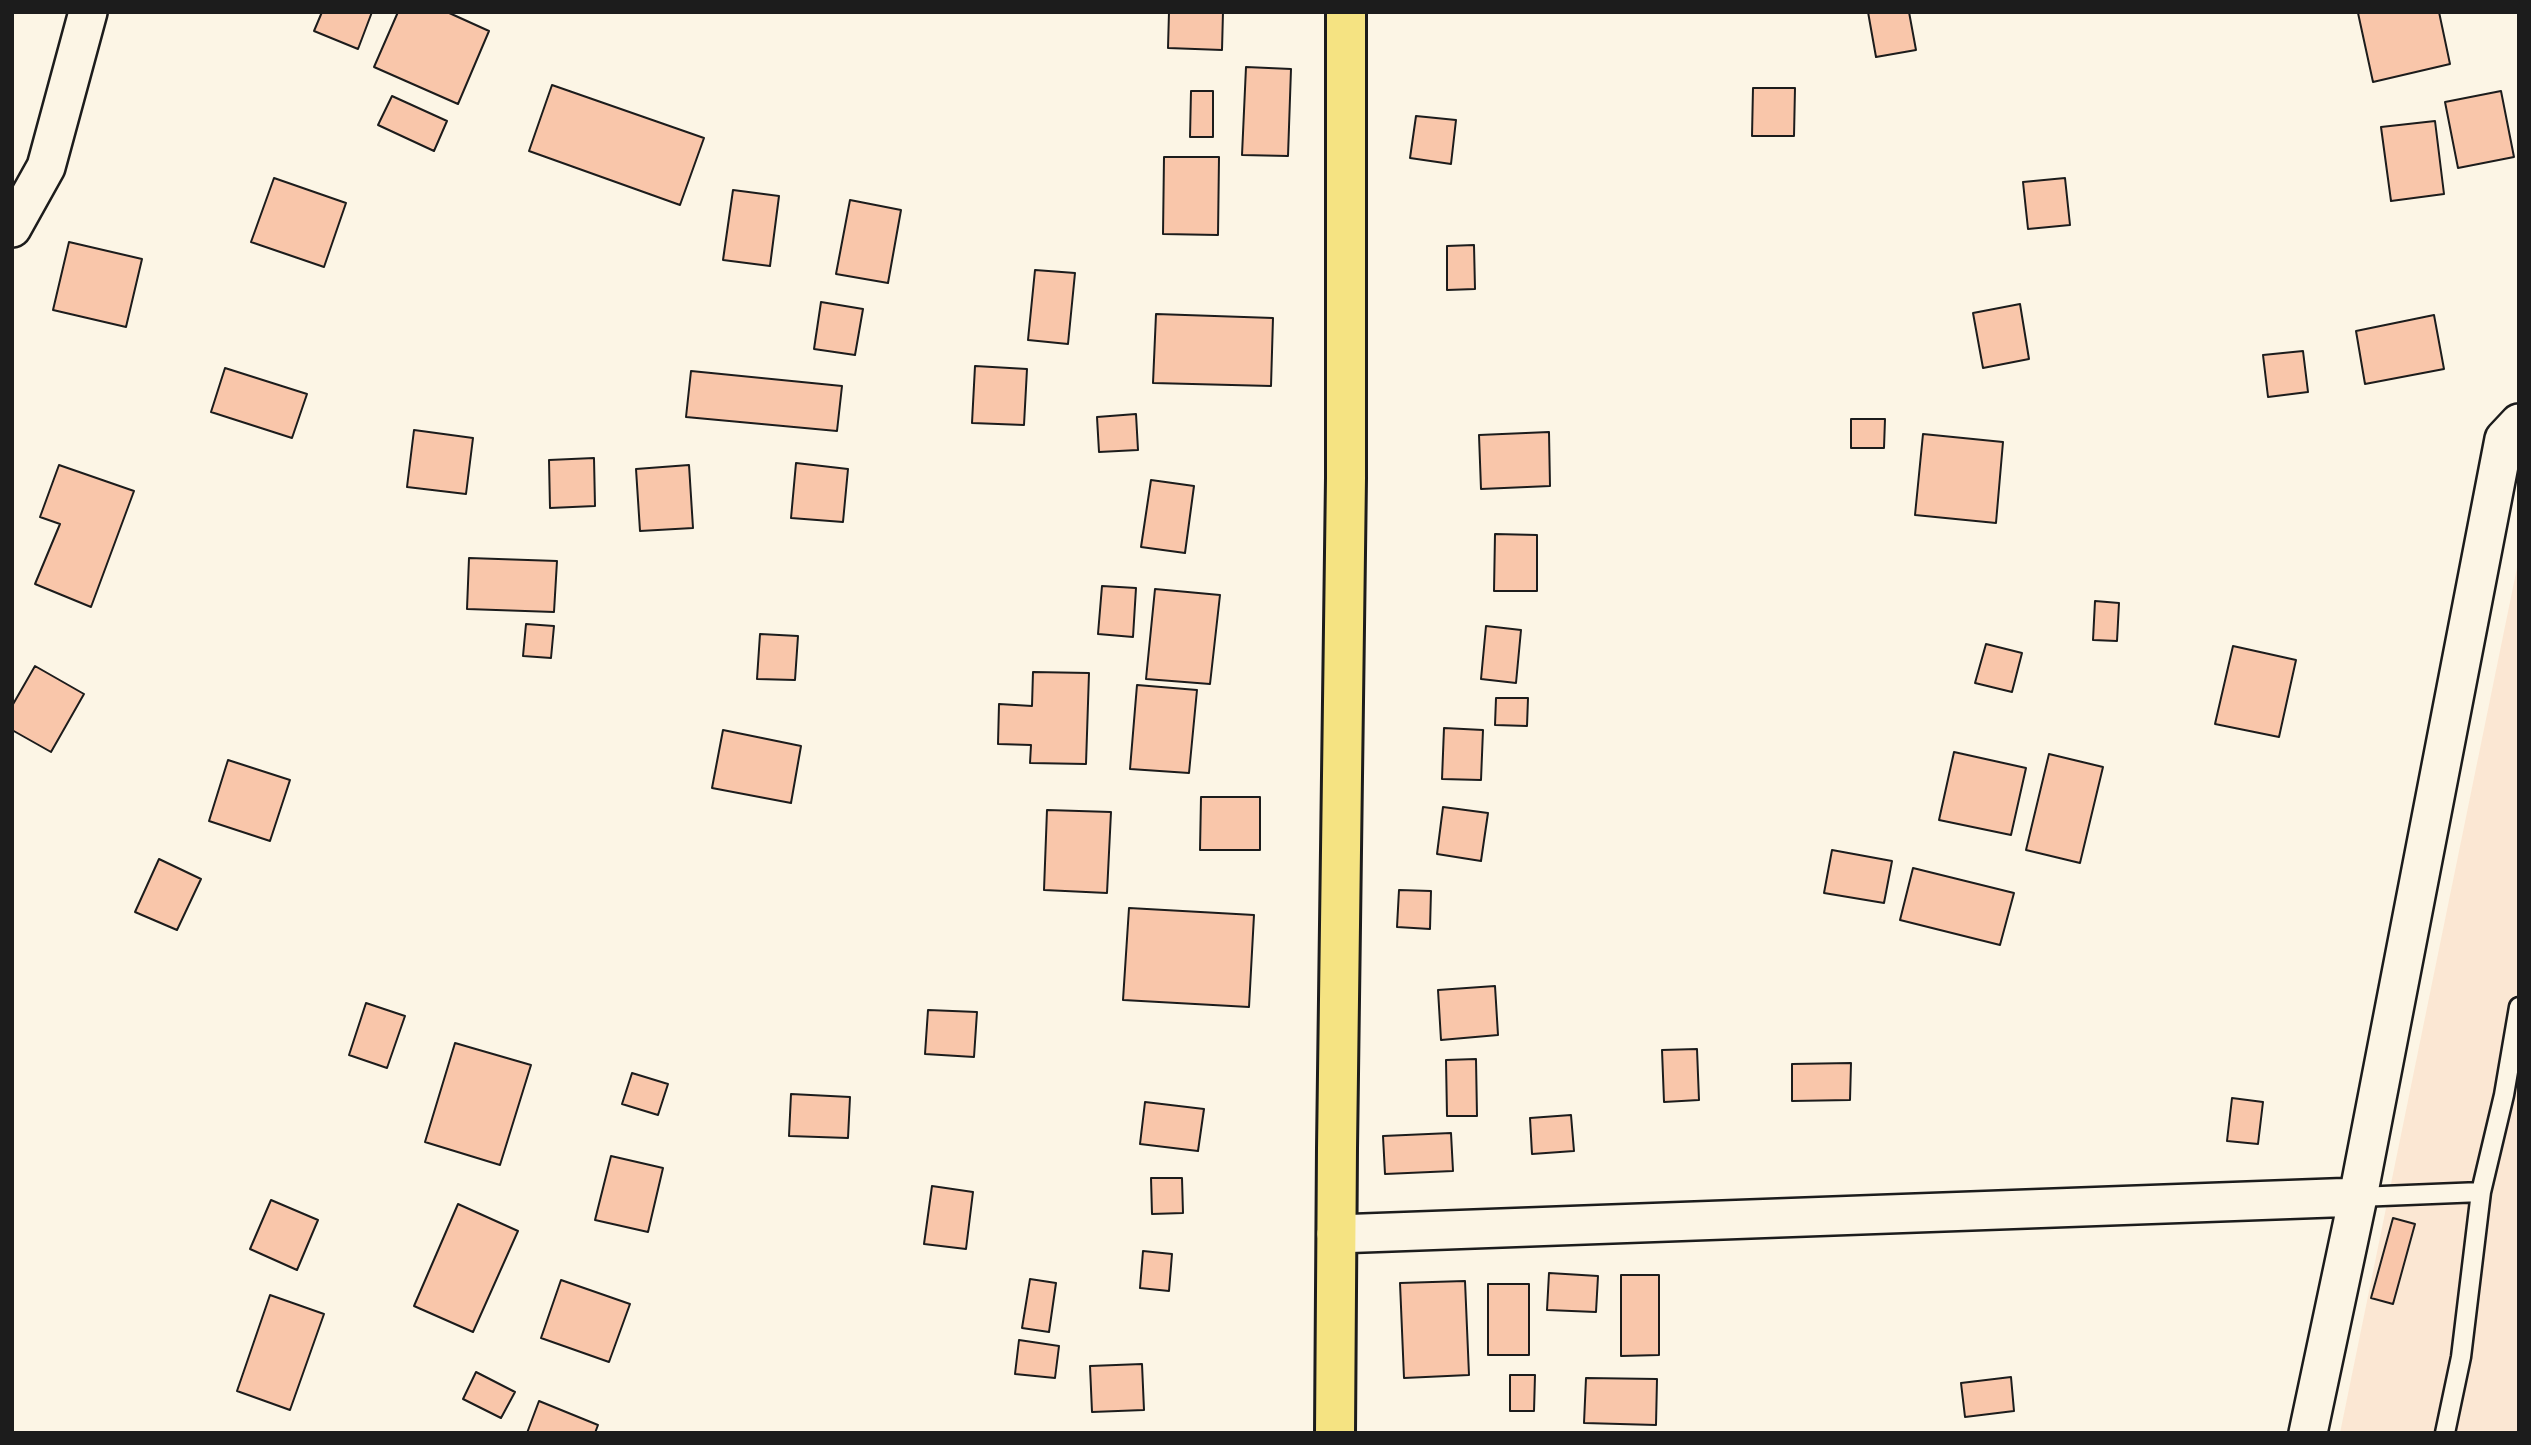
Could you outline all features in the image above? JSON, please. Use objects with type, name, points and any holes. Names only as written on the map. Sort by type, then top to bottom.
[{"type":"highway","points":[[1335,1433],[1346,465],[1346,12]]},
{"type":"street","points":[[12,228],[46,167],[88,12]]},
{"type":"street","points":[[2308,1433],[2514,434]]},
{"type":"street","points":[[1336,1234],[2358,1197]]},
{"type":"lane","points":[[2445,1433],[2461,1357],[2481,1192],[2504,1095],[2519,1007]]},
{"type":"lane","points":[[2358,1197],[2481,1192]]},
{"type":"shaded area","points":[[2519,558],[2519,1433],[2340,1433]]},
{"type":"building","points":[[322,12],[372,12],[358,49],[314,31]]},
{"type":"building","points":[[398,12],[447,12],[489,31],[458,104],[374,67]]},
{"type":"building","points":[[1169,12],[1223,12],[1222,50],[1168,48]]},
{"type":"building","points":[[1868,12],[1909,12],[1916,50],[1876,57]]},
{"type":"building","points":[[2439,12],[2450,64],[2373,82],[2358,13]]},
{"type":"building","points":[[1246,67],[1291,69],[1288,156],[1242,155]]},
{"type":"building","points":[[552,85],[704,138],[680,205],[529,151]]},
{"type":"building","points":[[1753,88],[1795,88],[1794,136],[1752,136]]},
{"type":"building","points":[[1191,91],[1213,91],[1213,137],[1190,137]]},
{"type":"building","points":[[2501,91],[2514,157],[2458,168],[2445,102]]},
{"type":"building","points":[[392,96],[447,121],[434,151],[378,125]]},
{"type":"building","points":[[1416,116],[1456,120],[1451,164],[1410,158]]},
{"type":"building","points":[[2435,121],[2444,194],[2391,201],[2381,127]]},
{"type":"building","points":[[1164,157],[1219,157],[1218,235],[1163,234]]},
{"type":"building","points":[[274,178],[346,203],[324,267],[251,242]]},
{"type":"building","points":[[2065,178],[2070,225],[2028,229],[2023,182]]},
{"type":"building","points":[[733,190],[779,196],[770,266],[723,260]]},
{"type":"building","points":[[850,200],[901,210],[888,283],[836,274]]},
{"type":"building","points":[[69,242],[142,259],[126,327],[53,310]]},
{"type":"building","points":[[1474,245],[1475,289],[1447,290],[1447,246]]},
{"type":"building","points":[[1035,270],[1075,273],[1068,344],[1028,340]]},
{"type":"building","points":[[821,302],[863,309],[855,355],[814,349]]},
{"type":"building","points":[[2020,304],[2029,359],[1983,368],[1973,313]]},
{"type":"building","points":[[1156,314],[1273,318],[1271,386],[1153,383]]},
{"type":"building","points":[[2434,315],[2444,369],[2365,384],[2356,331]]},
{"type":"building","points":[[2303,351],[2308,392],[2268,397],[2263,355]]},
{"type":"building","points":[[975,366],[1027,369],[1024,425],[972,423]]},
{"type":"building","points":[[225,368],[307,394],[292,438],[211,412]]},
{"type":"building","points":[[691,371],[842,386],[837,431],[686,417]]},
{"type":"building","points":[[1136,414],[1138,450],[1099,452],[1097,417]]},
{"type":"building","points":[[1851,419],[1885,419],[1884,448],[1851,448]]},
{"type":"building","points":[[414,430],[473,438],[466,494],[407,487]]},
{"type":"building","points":[[1549,432],[1550,486],[1481,489],[1479,435]]},
{"type":"building","points":[[1923,434],[2003,442],[1996,523],[1915,515]]},
{"type":"building","points":[[594,458],[595,506],[550,508],[549,460]]},
{"type":"building","points":[[796,463],[848,469],[843,522],[791,518]]},
{"type":"building","points":[[59,465],[134,491],[91,607],[35,584],[60,524],[40,517]]},
{"type":"building","points":[[689,465],[693,528],[640,531],[636,469]]},
{"type":"building","points":[[1151,480],[1194,486],[1185,553],[1141,547]]},
{"type":"building","points":[[1495,534],[1537,535],[1537,591],[1494,591]]},
{"type":"building","points":[[469,558],[557,561],[554,612],[467,609]]},
{"type":"building","points":[[1102,586],[1136,588],[1133,637],[1098,634]]},
{"type":"building","points":[[1155,589],[1220,595],[1210,684],[1146,679]]},
{"type":"building","points":[[2095,601],[2119,603],[2117,641],[2093,640]]},
{"type":"building","points":[[526,624],[554,626],[551,658],[523,656]]},
{"type":"building","points":[[1486,626],[1521,630],[1516,683],[1481,679]]},
{"type":"building","points":[[760,634],[798,636],[795,680],[757,679]]},
{"type":"building","points":[[1986,644],[2022,653],[2012,692],[1975,683]]},
{"type":"building","points":[[2233,646],[2296,660],[2279,737],[2215,724]]},
{"type":"building","points":[[35,666],[84,694],[51,752],[12,730],[12,706]]},
{"type":"building","points":[[1033,672],[1089,673],[1086,764],[1030,763],[1031,745],[998,744],[999,704],[1032,706]]},
{"type":"building","points":[[1137,685],[1197,690],[1189,773],[1130,769]]},
{"type":"building","points":[[1496,698],[1528,698],[1527,726],[1495,725]]},
{"type":"building","points":[[1444,728],[1483,730],[1481,780],[1442,779]]},
{"type":"building","points":[[723,730],[801,746],[791,803],[712,788]]},
{"type":"building","points":[[1954,752],[2026,768],[2011,835],[1939,820]]},
{"type":"building","points":[[2049,754],[2103,767],[2080,863],[2026,850]]},
{"type":"building","points":[[228,760],[290,780],[270,841],[209,821]]},
{"type":"building","points":[[1201,797],[1260,797],[1260,850],[1200,850]]},
{"type":"building","points":[[1443,807],[1488,813],[1481,861],[1437,854]]},
{"type":"building","points":[[1047,810],[1111,812],[1107,893],[1044,890]]},
{"type":"building","points":[[1832,850],[1892,861],[1884,903],[1824,893]]},
{"type":"building","points":[[159,859],[201,879],[177,930],[135,912]]},
{"type":"building","points":[[1913,868],[2014,893],[2000,945],[1900,920]]},
{"type":"building","points":[[1399,890],[1431,891],[1430,929],[1397,927]]},
{"type":"building","points":[[1129,908],[1254,915],[1249,1007],[1123,1000]]},
{"type":"building","points":[[1495,986],[1498,1035],[1441,1040],[1438,990]]},
{"type":"building","points":[[366,1003],[405,1016],[387,1068],[349,1055]]},
{"type":"building","points":[[928,1010],[977,1012],[974,1057],[925,1054]]},
{"type":"building","points":[[455,1043],[531,1065],[500,1165],[425,1142]]},
{"type":"building","points":[[1697,1049],[1699,1100],[1664,1102],[1662,1050]]},
{"type":"building","points":[[1476,1059],[1477,1116],[1447,1116],[1446,1060]]},
{"type":"building","points":[[1851,1063],[1850,1100],[1792,1101],[1792,1064]]},
{"type":"building","points":[[632,1073],[668,1084],[658,1115],[622,1104]]},
{"type":"building","points":[[791,1094],[850,1097],[848,1138],[789,1136]]},
{"type":"building","points":[[2232,1098],[2263,1102],[2258,1144],[2227,1141]]},
{"type":"building","points":[[1145,1102],[1204,1109],[1198,1151],[1140,1144]]},
{"type":"building","points":[[1571,1115],[1574,1151],[1532,1154],[1530,1118]]},
{"type":"building","points":[[1451,1133],[1453,1171],[1385,1174],[1383,1136]]},
{"type":"building","points":[[611,1156],[663,1168],[648,1232],[595,1220]]},
{"type":"building","points":[[1151,1178],[1182,1178],[1183,1213],[1152,1214]]},
{"type":"building","points":[[932,1186],[973,1192],[966,1249],[924,1244]]},
{"type":"building","points":[[271,1200],[318,1220],[297,1270],[250,1249]]},
{"type":"building","points":[[458,1204],[518,1231],[473,1332],[414,1306]]},
{"type":"building","points":[[2393,1218],[2415,1224],[2393,1304],[2371,1298]]},
{"type":"building","points":[[1143,1251],[1172,1254],[1169,1291],[1140,1288]]},
{"type":"building","points":[[1549,1273],[1598,1276],[1596,1312],[1547,1310]]},
{"type":"building","points":[[1621,1275],[1659,1275],[1659,1355],[1621,1356]]},
{"type":"building","points":[[1030,1279],[1056,1283],[1049,1332],[1022,1328]]},
{"type":"building","points":[[561,1280],[630,1304],[609,1362],[541,1338]]},
{"type":"building","points":[[1465,1281],[1469,1375],[1404,1378],[1400,1283]]},
{"type":"building","points":[[1488,1284],[1529,1284],[1529,1355],[1488,1355]]},
{"type":"building","points":[[270,1295],[324,1314],[290,1410],[237,1391]]},
{"type":"building","points":[[1019,1340],[1059,1346],[1055,1378],[1015,1374]]},
{"type":"building","points":[[1142,1364],[1144,1410],[1092,1412],[1090,1366]]},
{"type":"building","points":[[476,1372],[515,1392],[501,1418],[463,1399]]},
{"type":"building","points":[[1510,1375],[1535,1375],[1534,1411],[1510,1411]]},
{"type":"building","points":[[2011,1377],[2014,1411],[1965,1417],[1961,1383]]},
{"type":"building","points":[[1586,1378],[1657,1379],[1656,1425],[1584,1423]]},
{"type":"building","points":[[539,1401],[598,1425],[595,1433],[527,1433]]}]
